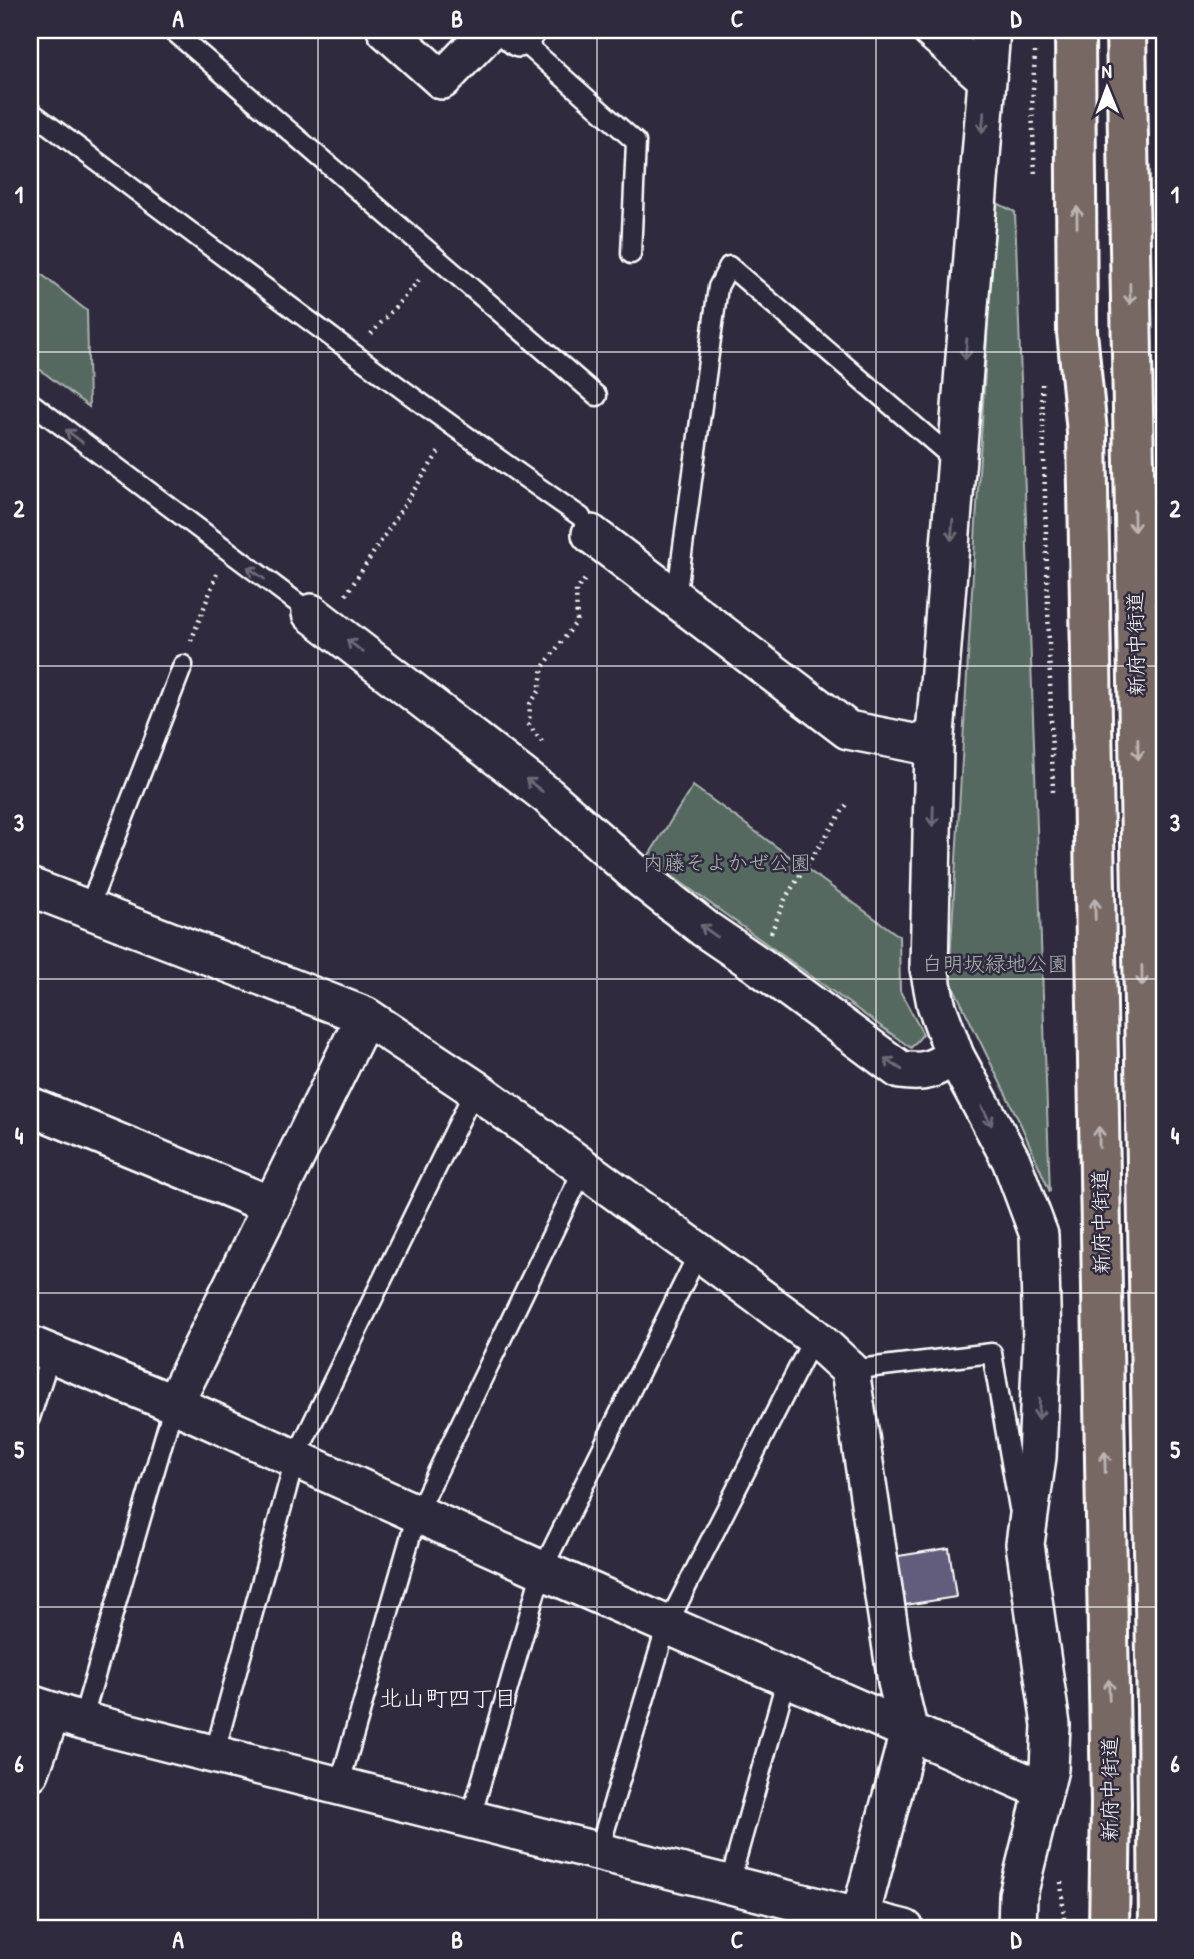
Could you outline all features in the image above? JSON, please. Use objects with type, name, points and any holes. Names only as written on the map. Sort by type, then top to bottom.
[{"type":"main road","name":"新府中街道","points":[[1075,30],[1077,332],[1087,432],[1111,1803],[1109,1929]]},
{"type":"main road","name":"新府中街道","points":[[1087,432],[1102,334],[1105,294],[1106,173],[1102,30]]},
{"type":"main road","name":"新府中街道","points":[[1126,30],[1159,1929]]},
{"type":"street","points":[[386,30],[442,80],[511,32]]},
{"type":"street","points":[[931,30],[987,79]]},
{"type":"street","points":[[991,30],[934,747],[929,968],[936,1004],[955,1056],[1011,1160],[1039,1236],[1042,1341],[1038,1444],[1025,1544],[1051,1725],[1049,1769],[1018,1895],[1017,1929]]},
{"type":"street","points":[[601,541],[848,730],[934,747]]},
{"type":"street","points":[[319,618],[548,796],[643,880],[705,929],[900,1070],[920,1073],[955,1056]]},
{"type":"street","points":[[30,887],[365,1016],[475,1089],[584,1168],[814,1337],[850,1370],[897,1682],[909,1732],[860,1917]]},
{"type":"street","points":[[174,1404],[365,1016]]},
{"type":"street","points":[[30,1106],[270,1205]]},
{"type":"street","points":[[40,1349],[174,1404],[542,1570],[1043,1790]]},
{"type":"street","points":[[30,1772],[54,1712],[470,1821],[905,1929]]},
{"type":"lane","points":[[172,30],[597,396]]},
{"type":"lane","points":[[511,32],[636,142],[631,254]]},
{"type":"lane","points":[[30,111],[454,429],[581,517],[601,541]]},
{"type":"lane","points":[[676,599],[718,287],[729,266],[957,462]]},
{"type":"lane","points":[[30,402],[319,618]]},
{"type":"lane","points":[[88,910],[183,665]]},
{"type":"lane","points":[[214,1755],[295,1459],[475,1089]]},
{"type":"lane","points":[[339,1787],[417,1514],[584,1168]]},
{"type":"lane","points":[[470,1821],[542,1570],[699,1252]]},
{"type":"lane","points":[[598,1853],[667,1625],[814,1337]]},
{"type":"lane","points":[[30,1418],[40,1349]]},
{"type":"lane","points":[[850,1370],[992,1353],[1025,1544]]},
{"type":"lane","points":[[54,1712],[174,1404]]},
{"type":"lane","points":[[729,1885],[787,1677]]},
{"type":"path","points":[[1035,43],[1032,108],[1036,185]]},
{"type":"path","points":[[353,354],[438,259]]},
{"type":"path","points":[[1042,377],[1053,796]]},
{"type":"path","points":[[319,618],[454,429]]},
{"type":"path","points":[[543,744],[529,725],[530,704],[539,691],[543,667],[577,621],[576,590],[601,541]]},
{"type":"path","points":[[183,665],[226,550]]},
{"type":"path","points":[[758,965],[786,897],[847,804]]},
{"type":"path","points":[[1060,1874],[1065,1929]]},
{"type":"green space","name":"白明坂緑地公園","points":[[995,202],[1015,212],[1050,1192],[1021,1125],[949,978]]},
{"type":"green space","points":[[30,265],[87,311],[89,407],[30,362]]},
{"type":"green space","name":"内藤そよかぜ公園","points":[[693,786],[899,936],[900,991],[923,1034],[911,1048],[647,858]]},
{"type":"building","points":[[949,1548],[956,1597],[899,1606],[892,1557]]},
{"type":"district","name":"北山町四丁目","points":[[448,1698]]}]
